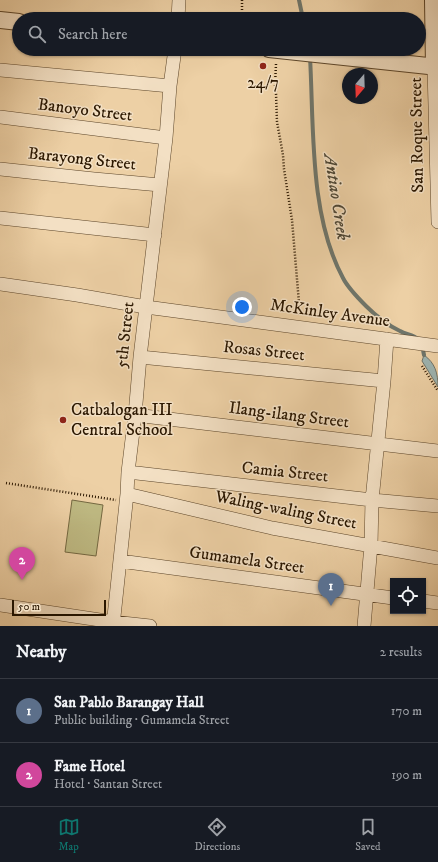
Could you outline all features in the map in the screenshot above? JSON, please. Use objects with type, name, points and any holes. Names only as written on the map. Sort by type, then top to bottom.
[{"type":"street","points":[[178,12],[179,0]]},
{"type":"street","name":"San Roque Street","points":[[433,0],[436,67],[438,222]]},
{"type":"street","points":[[0,20],[12,21]]},
{"type":"street","name":"5th Street","points":[[113,624],[140,357],[166,138],[174,56]]},
{"type":"street","points":[[337,56],[436,67]]},
{"type":"street","points":[[0,70],[170,86]]},
{"type":"street","name":"Banoyo Street","points":[[0,117],[166,138]]},
{"type":"street","name":"Barayong Street","points":[[0,169],[160,185]]},
{"type":"street","points":[[0,218],[155,235]]},
{"type":"street","name":"McKinley Avenue","points":[[0,284],[146,307],[428,345]]},
{"type":"street","points":[[364,626],[371,545],[372,500],[387,339]]},
{"type":"street","name":"Rosas Street","points":[[140,357],[384,381]]},
{"type":"street","name":"Ilang-ilang Street","points":[[135,415],[438,451]]},
{"type":"street","name":"Camia Street","points":[[128,472],[372,500],[438,506]]},
{"type":"street","name":"Waling-waling Street","points":[[126,498],[272,528],[438,558]]},
{"type":"street","name":"Gumamela Street","points":[[120,562],[390,598]]},
{"type":"street","points":[[426,601],[438,603]]},
{"type":"street","points":[[0,605],[113,624],[150,626]]},
{"type":"path","points":[[242,0],[242,12]]},
{"type":"path","points":[[273,56],[277,122],[292,220],[298,303],[297,327]]},
{"type":"path","points":[[422,366],[438,391]]},
{"type":"path","points":[[6,483],[126,498]]},
{"type":"shaded area","points":[[72,500],[103,505],[96,556],[65,552]]},
{"type":"water","points":[[424,355],[431,361],[435,369],[438,387],[422,361]]},
{"type":"waterway","name":"Antiao Creek","points":[[299,0],[302,12]]},
{"type":"waterway","name":"Antiao Creek","points":[[310,57],[315,170],[324,227],[332,253],[345,282],[353,293],[378,317],[391,326],[419,340]]},
{"type":"waterway","name":"Antiao Creek","points":[[422,345],[424,355]]},
{"type":"place","name":"24/7","points":[[263,66]]},
{"type":"place","name":"Catbalogan III Central School","points":[[63,420]]},
{"type":"place","name":"Fame Hotel","points":[[22,580]]},
{"type":"place","name":"San Pablo Barangay Hall","points":[[331,606]]}]
